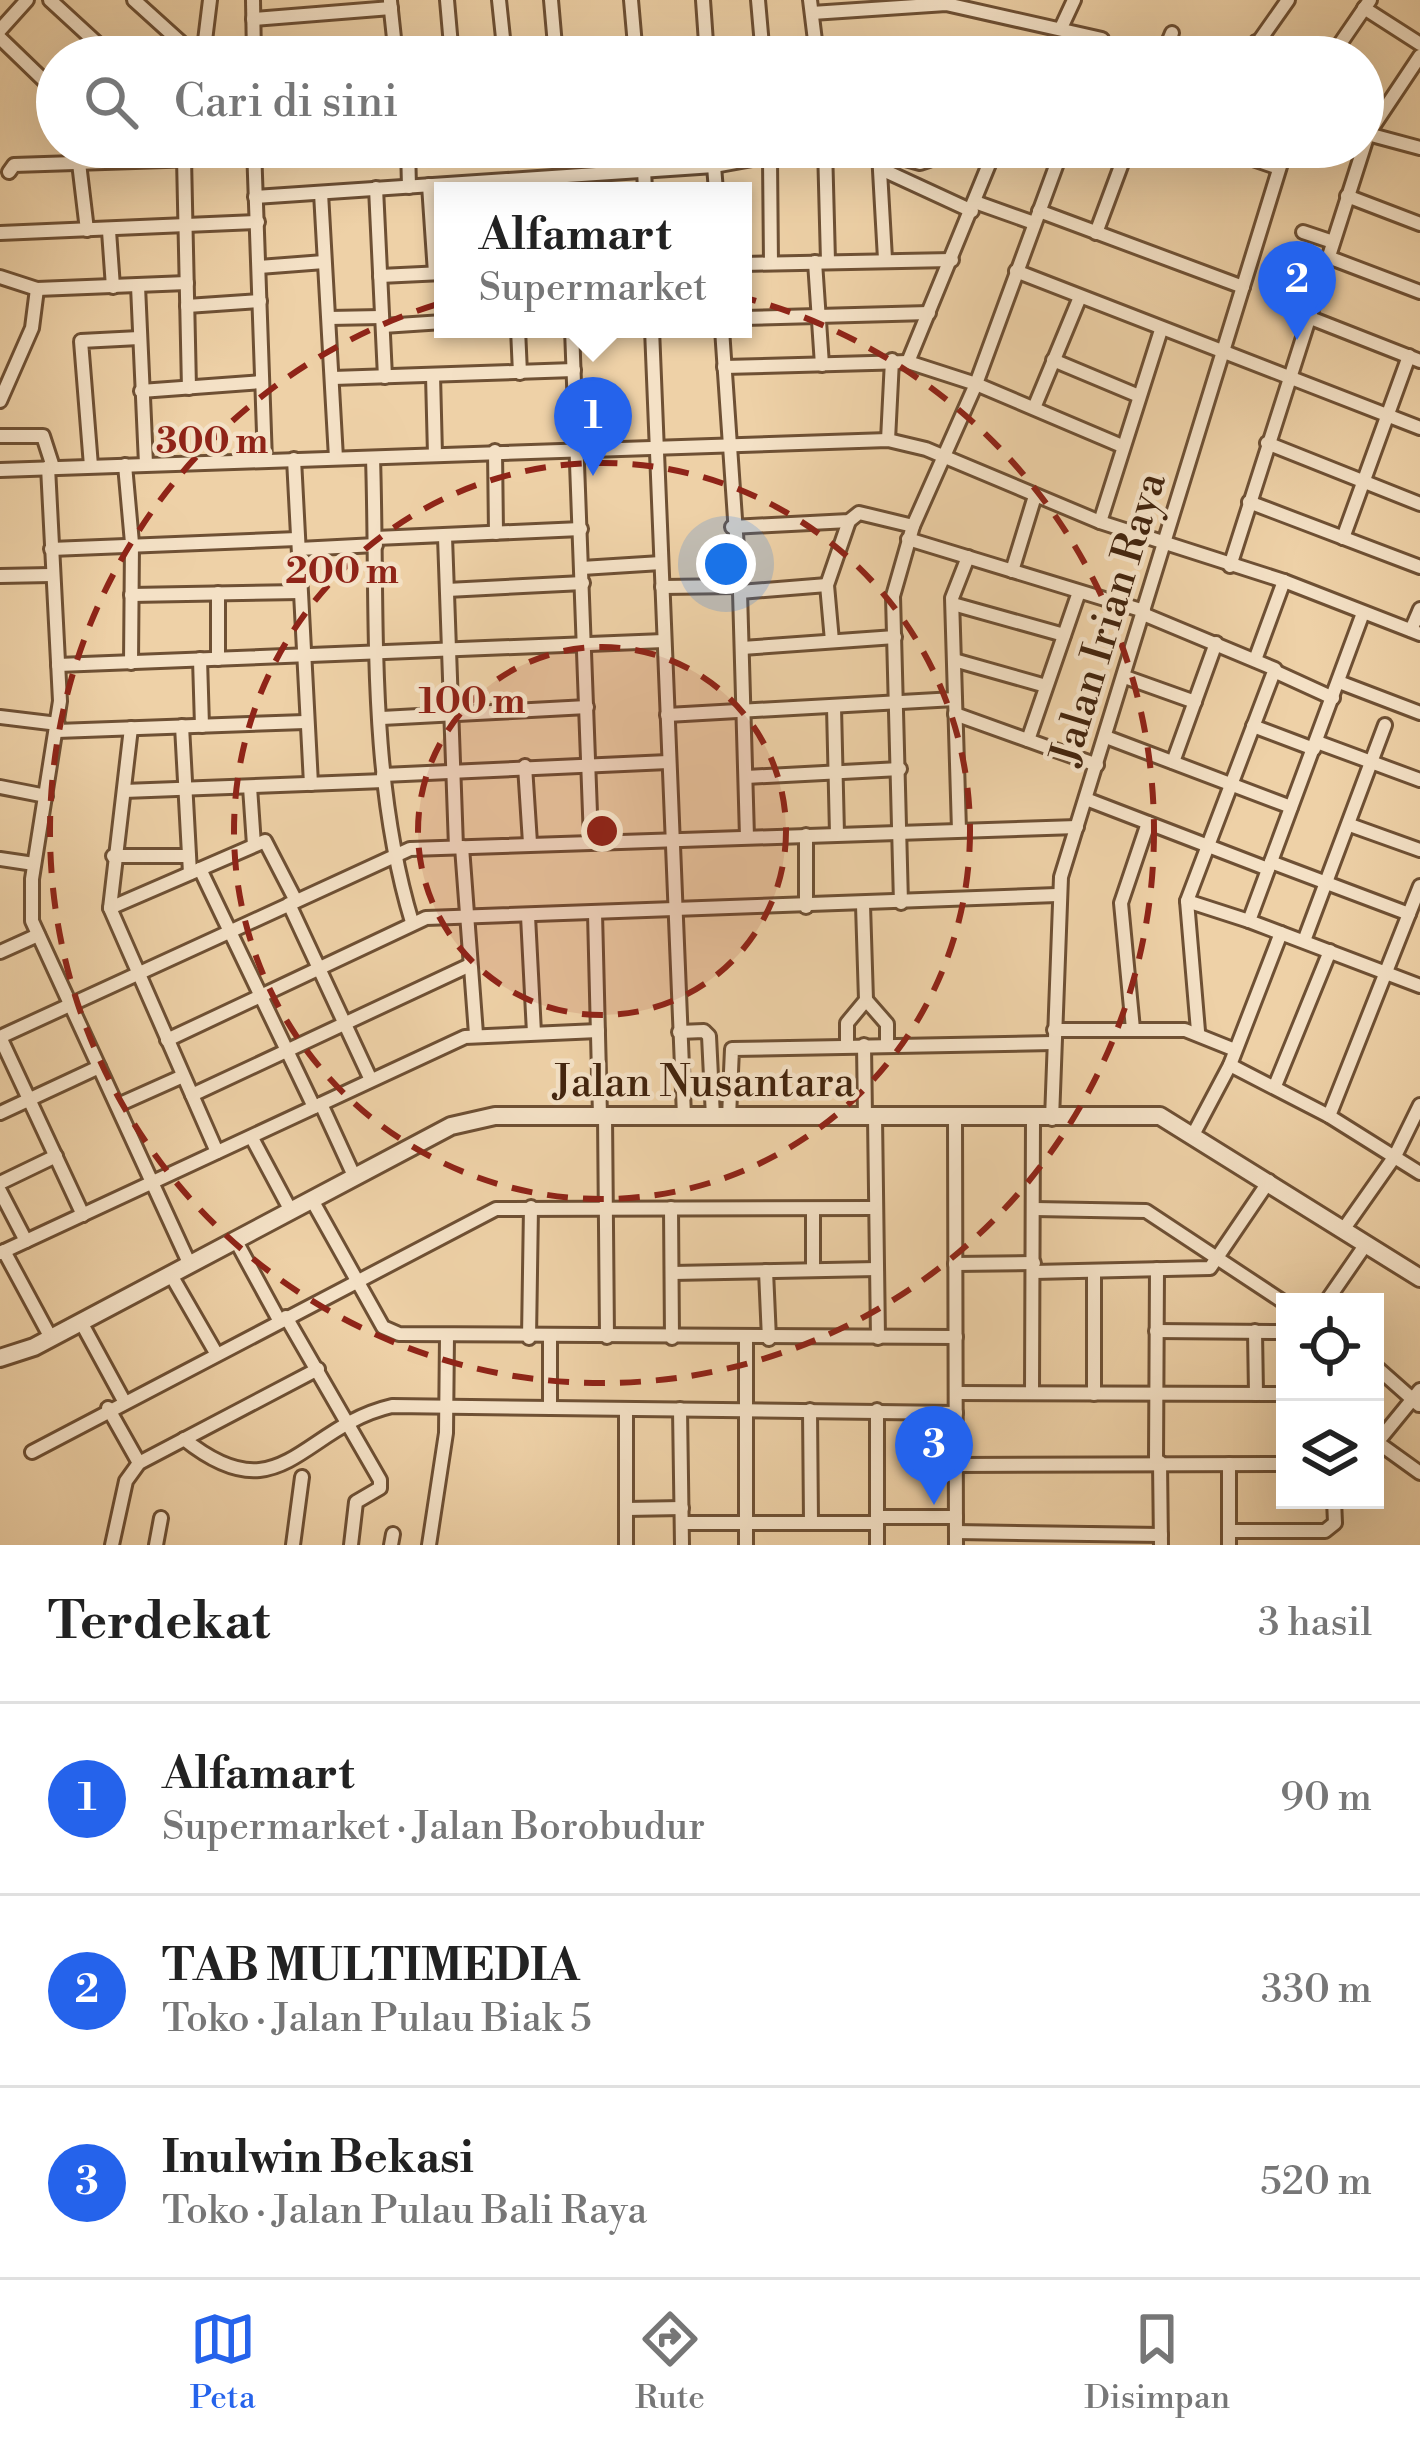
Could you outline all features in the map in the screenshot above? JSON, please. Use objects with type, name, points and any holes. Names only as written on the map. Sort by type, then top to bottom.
[{"type":"street","points":[[2,0],[16,12]]},
{"type":"street","points":[[27,0],[0,34],[36,71]]},
{"type":"street","points":[[50,0],[89,36]]},
{"type":"street","points":[[134,0],[176,36]]},
{"type":"street","points":[[204,36],[210,0]]},
{"type":"street","points":[[253,0],[253,36]]},
{"type":"street","points":[[446,0],[450,36]]},
{"type":"street","points":[[499,0],[503,36]]},
{"type":"street","points":[[551,0],[554,36]]},
{"type":"street","points":[[631,0],[634,36]]},
{"type":"street","points":[[703,0],[705,36]]},
{"type":"street","points":[[758,0],[761,36]]},
{"type":"street","points":[[1061,28],[1074,0]]},
{"type":"street","points":[[1261,36],[1288,0]]},
{"type":"street","points":[[815,36],[811,6],[946,2],[1091,36]]},
{"type":"street","points":[[253,19],[390,4],[394,36]]},
{"type":"street","points":[[1345,36],[1367,4],[1420,44]]},
{"type":"street","points":[[1384,107],[1420,56]]},
{"type":"street","points":[[1404,79],[1420,83]]},
{"type":"street","points":[[1384,139],[1420,148]]},
{"type":"street","points":[[9,172],[14,166],[36,165]]},
{"type":"street","points":[[81,168],[87,230]]},
{"type":"street","points":[[184,168],[189,388]]},
{"type":"street","points":[[255,168],[265,461]]},
{"type":"street","points":[[409,168],[410,187]]},
{"type":"street","points":[[535,182],[679,168]]},
{"type":"street","points":[[770,168],[771,263]]},
{"type":"street","points":[[821,365],[822,168]]},
{"type":"street","points":[[908,362],[988,168]]},
{"type":"street","points":[[901,903],[893,596],[911,532],[976,384],[1055,168]]},
{"type":"street","points":[[1096,233],[1120,168]]},
{"type":"street","name":"Jalan Irian Raya","points":[[1032,1394],[1035,1209],[1054,1036],[1057,895],[1279,168]]},
{"type":"street","points":[[1230,566],[1355,168]]},
{"type":"street","points":[[885,259],[881,169],[974,206],[1096,233],[1243,287]]},
{"type":"street","points":[[644,170],[645,182]]},
{"type":"street","points":[[571,175],[571,182]]},
{"type":"street","points":[[429,185],[434,229]]},
{"type":"street","points":[[256,197],[434,185]]},
{"type":"street","points":[[376,188],[385,377]]},
{"type":"street","points":[[321,193],[336,458]]},
{"type":"street","points":[[1347,196],[1420,224]]},
{"type":"street","points":[[0,233],[258,222]]},
{"type":"street","points":[[110,231],[113,287]]},
{"type":"street","points":[[1304,232],[1420,292]]},
{"type":"street","points":[[752,264],[952,260]]},
{"type":"street","points":[[259,267],[324,262]]},
{"type":"street","points":[[1016,271],[1420,428]]},
{"type":"street","points":[[380,277],[434,273]]},
{"type":"street","points":[[0,277],[37,289],[187,283]]},
{"type":"street","points":[[138,286],[146,464]]},
{"type":"street","points":[[0,401],[6,374],[32,328],[37,289]]},
{"type":"street","points":[[1034,407],[1080,297]]},
{"type":"street","points":[[188,306],[260,302]]},
{"type":"street","points":[[752,318],[929,313]]},
{"type":"street","points":[[1308,317],[1416,357],[1387,416],[1343,538]]},
{"type":"street","points":[[329,318],[434,322]]},
{"type":"street","points":[[1100,522],[1161,330]]},
{"type":"street","points":[[91,466],[81,341],[139,338]]},
{"type":"street","points":[[518,338],[520,373]]},
{"type":"street","points":[[572,338],[591,840]]},
{"type":"street","points":[[652,338],[684,1117]]},
{"type":"street","points":[[722,338],[732,527],[740,589],[747,837]]},
{"type":"street","points":[[888,440],[892,360]]},
{"type":"street","points":[[1053,360],[1139,396]]},
{"type":"street","points":[[724,368],[908,362],[976,384],[1123,446]]},
{"type":"street","points":[[333,378],[574,370]]},
{"type":"street","points":[[434,375],[435,455]]},
{"type":"street","points":[[141,391],[262,382]]},
{"type":"street","points":[[0,436],[43,436],[51,467],[57,728],[31,910],[38,935],[190,1265]]},
{"type":"street","points":[[0,470],[658,443],[888,440],[1163,545],[1284,581],[1415,632],[1420,609]]},
{"type":"street","points":[[1267,443],[1420,504]]},
{"type":"street","points":[[495,451],[496,533]]},
{"type":"street","points":[[373,458],[383,778],[392,855],[412,922]]},
{"type":"street","points":[[294,459],[310,784]]},
{"type":"street","points":[[124,465],[131,543],[130,663]]},
{"type":"street","points":[[1012,571],[1035,496]]},
{"type":"street","points":[[1249,502],[1420,567]]},
{"type":"street","points":[[832,641],[827,585],[849,521],[859,513],[968,557],[1144,613],[1333,698]]},
{"type":"street","points":[[732,527],[849,521]]},
{"type":"street","points":[[51,549],[131,543],[298,544],[581,529]]},
{"type":"street","points":[[446,536],[452,771],[476,1034]]},
{"type":"street","points":[[959,830],[952,604],[968,557]]},
{"type":"street","points":[[447,590],[661,563]]},
{"type":"street","points":[[0,576],[51,575]]},
{"type":"street","points":[[1255,660],[1284,581]]},
{"type":"street","points":[[662,586],[827,585]]},
{"type":"street","points":[[131,595],[300,592]]},
{"type":"street","points":[[1028,740],[1079,592]]},
{"type":"street","points":[[218,593],[218,659]]},
{"type":"street","points":[[952,604],[1064,635]]},
{"type":"street","points":[[1249,921],[1363,613]]},
{"type":"street","points":[[742,648],[895,637]]},
{"type":"street","points":[[58,665],[664,640]]},
{"type":"street","points":[[1173,762],[1216,644]]},
{"type":"street","points":[[200,659],[202,726]]},
{"type":"street","points":[[954,660],[1046,686]]},
{"type":"street","points":[[1198,1031],[1187,901],[1274,670]]},
{"type":"street","points":[[1124,677],[1195,703]]},
{"type":"street","points":[[1339,682],[1420,712]]},
{"type":"street","points":[[667,715],[898,704],[955,706],[1097,765]]},
{"type":"street","points":[[382,718],[587,707]]},
{"type":"street","points":[[834,707],[837,834]]},
{"type":"street","points":[[0,717],[57,728],[305,722]]},
{"type":"street","points":[[1304,941],[1329,884],[1384,725]]},
{"type":"street","points":[[182,726],[189,856],[232,931],[287,1050],[356,1178]]},
{"type":"street","points":[[1253,726],[1420,780]]},
{"type":"street","points":[[131,728],[110,908],[217,1152]]},
{"type":"street","points":[[1106,737],[1291,807]]},
{"type":"street","points":[[124,791],[310,784],[525,766],[668,762]]},
{"type":"street","points":[[525,766],[530,843]]},
{"type":"street","points":[[746,777],[900,769]]},
{"type":"street","points":[[0,787],[46,796]]},
{"type":"street","points":[[250,787],[260,843],[292,903],[371,1081]]},
{"type":"street","points":[[1086,799],[1409,914]]},
{"type":"street","points":[[1133,1029],[1121,903],[1148,823]]},
{"type":"street","points":[[1350,825],[1420,850]]},
{"type":"street","points":[[83,1215],[0,1037],[392,855],[421,847],[1077,826]]},
{"type":"street","points":[[806,835],[806,907]]},
{"type":"street","points":[[110,908],[260,843]]},
{"type":"street","points":[[113,856],[189,856]]},
{"type":"street","points":[[0,859],[34,864]]},
{"type":"street","points":[[1329,1116],[1420,886]]},
{"type":"street","points":[[167,1040],[412,922],[468,916],[1057,895]]},
{"type":"street","points":[[1187,901],[1420,986]]},
{"type":"street","points":[[863,904],[866,1000],[886,1024],[887,1045]]},
{"type":"street","points":[[595,913],[607,1208],[607,1337]]},
{"type":"street","points":[[528,916],[535,1033]]},
{"type":"street","points":[[1194,1133],[1230,1065],[1281,933]]},
{"type":"street","points":[[0,952],[38,935]]},
{"type":"street","points":[[1275,1086],[1330,951]]},
{"type":"street","points":[[191,1095],[470,964]]},
{"type":"street","points":[[847,1045],[847,1023],[866,1000]]},
{"type":"street","points":[[721,1117],[732,1049],[887,1045],[1133,1029],[1198,1031],[1235,1050]]},
{"type":"street","points":[[51,1338],[2,1252],[476,1034],[598,1031]]},
{"type":"street","points":[[680,1032],[709,1036],[721,1117]]},
{"type":"street","points":[[864,1045],[876,1208],[878,1338]]},
{"type":"street","points":[[1230,1065],[1329,1116],[1420,1173]]},
{"type":"street","points":[[0,1113],[99,1066]]},
{"type":"street","points":[[118,1105],[183,1076]]},
{"type":"street","points":[[1343,1230],[1395,1156],[1420,1105]]},
{"type":"street","name":"Jalan Nusantara","points":[[0,1358],[51,1338],[469,1119],[1160,1116],[1194,1133],[1420,1279]]},
{"type":"street","points":[[955,1119],[956,1531]]},
{"type":"street","points":[[252,1138],[292,1211]]},
{"type":"street","points":[[26,1241],[0,1187],[56,1156]]},
{"type":"street","points":[[955,1264],[1094,1271],[1206,1269],[1216,1262],[1269,1181]]},
{"type":"street","points":[[312,1200],[389,1331],[529,1338],[956,1337]]},
{"type":"street","points":[[529,1338],[531,1207]]},
{"type":"street","points":[[32,1452],[496,1208],[876,1208]]},
{"type":"street","points":[[671,1208],[672,1338]]},
{"type":"street","points":[[1035,1209],[1137,1208],[1276,1298]]},
{"type":"street","points":[[813,1209],[813,1270]]},
{"type":"street","points":[[236,1241],[351,1423],[381,1484],[358,1496],[351,1545]]},
{"type":"street","points":[[1332,1293],[1366,1244]]},
{"type":"street","points":[[672,1273],[877,1268]]},
{"type":"street","points":[[682,1523],[877,1520],[1033,1539],[1161,1540],[1157,1269]]},
{"type":"street","points":[[766,1271],[769,1339]]},
{"type":"street","points":[[1094,1271],[1094,1394]]},
{"type":"street","points":[[171,1275],[216,1353]]},
{"type":"street","points":[[81,1322],[124,1401]]},
{"type":"street","points":[[1156,1331],[1276,1332]]},
{"type":"street","points":[[1255,1331],[1256,1394]]},
{"type":"street","points":[[429,1545],[447,1407],[447,1336]]},
{"type":"street","points":[[550,1338],[550,1408]]},
{"type":"street","points":[[746,1340],[746,1545]]},
{"type":"street","points":[[112,1545],[126,1481],[139,1463],[318,1370]]},
{"type":"street","points":[[1384,1373],[1418,1399],[1394,1415],[1384,1431]]},
{"type":"street","points":[[956,1393],[1276,1394]]},
{"type":"street","points":[[184,1439],[226,1468],[262,1472],[392,1406],[956,1413]]},
{"type":"street","points":[[108,1408],[139,1463]]},
{"type":"street","points":[[626,1409],[626,1545]]},
{"type":"street","points":[[680,1409],[682,1545]]},
{"type":"street","points":[[810,1410],[811,1522]]},
{"type":"street","points":[[877,1411],[877,1545]]},
{"type":"street","points":[[1384,1449],[1420,1473]]},
{"type":"street","points":[[1229,1464],[1229,1538],[1325,1531],[1335,1523],[1334,1509]]},
{"type":"street","points":[[956,1465],[1276,1464]]},
{"type":"street","points":[[293,1545],[302,1477]]},
{"type":"street","points":[[626,1509],[682,1508]]},
{"type":"street","points":[[156,1545],[160,1518]]},
{"type":"place","name":"TAB MULTIMEDIA","points":[[1297,340]]},
{"type":"place","name":"Alfamart","points":[[593,476]]},
{"type":"place","name":"Inulwin Bekasi","points":[[934,1505]]}]
